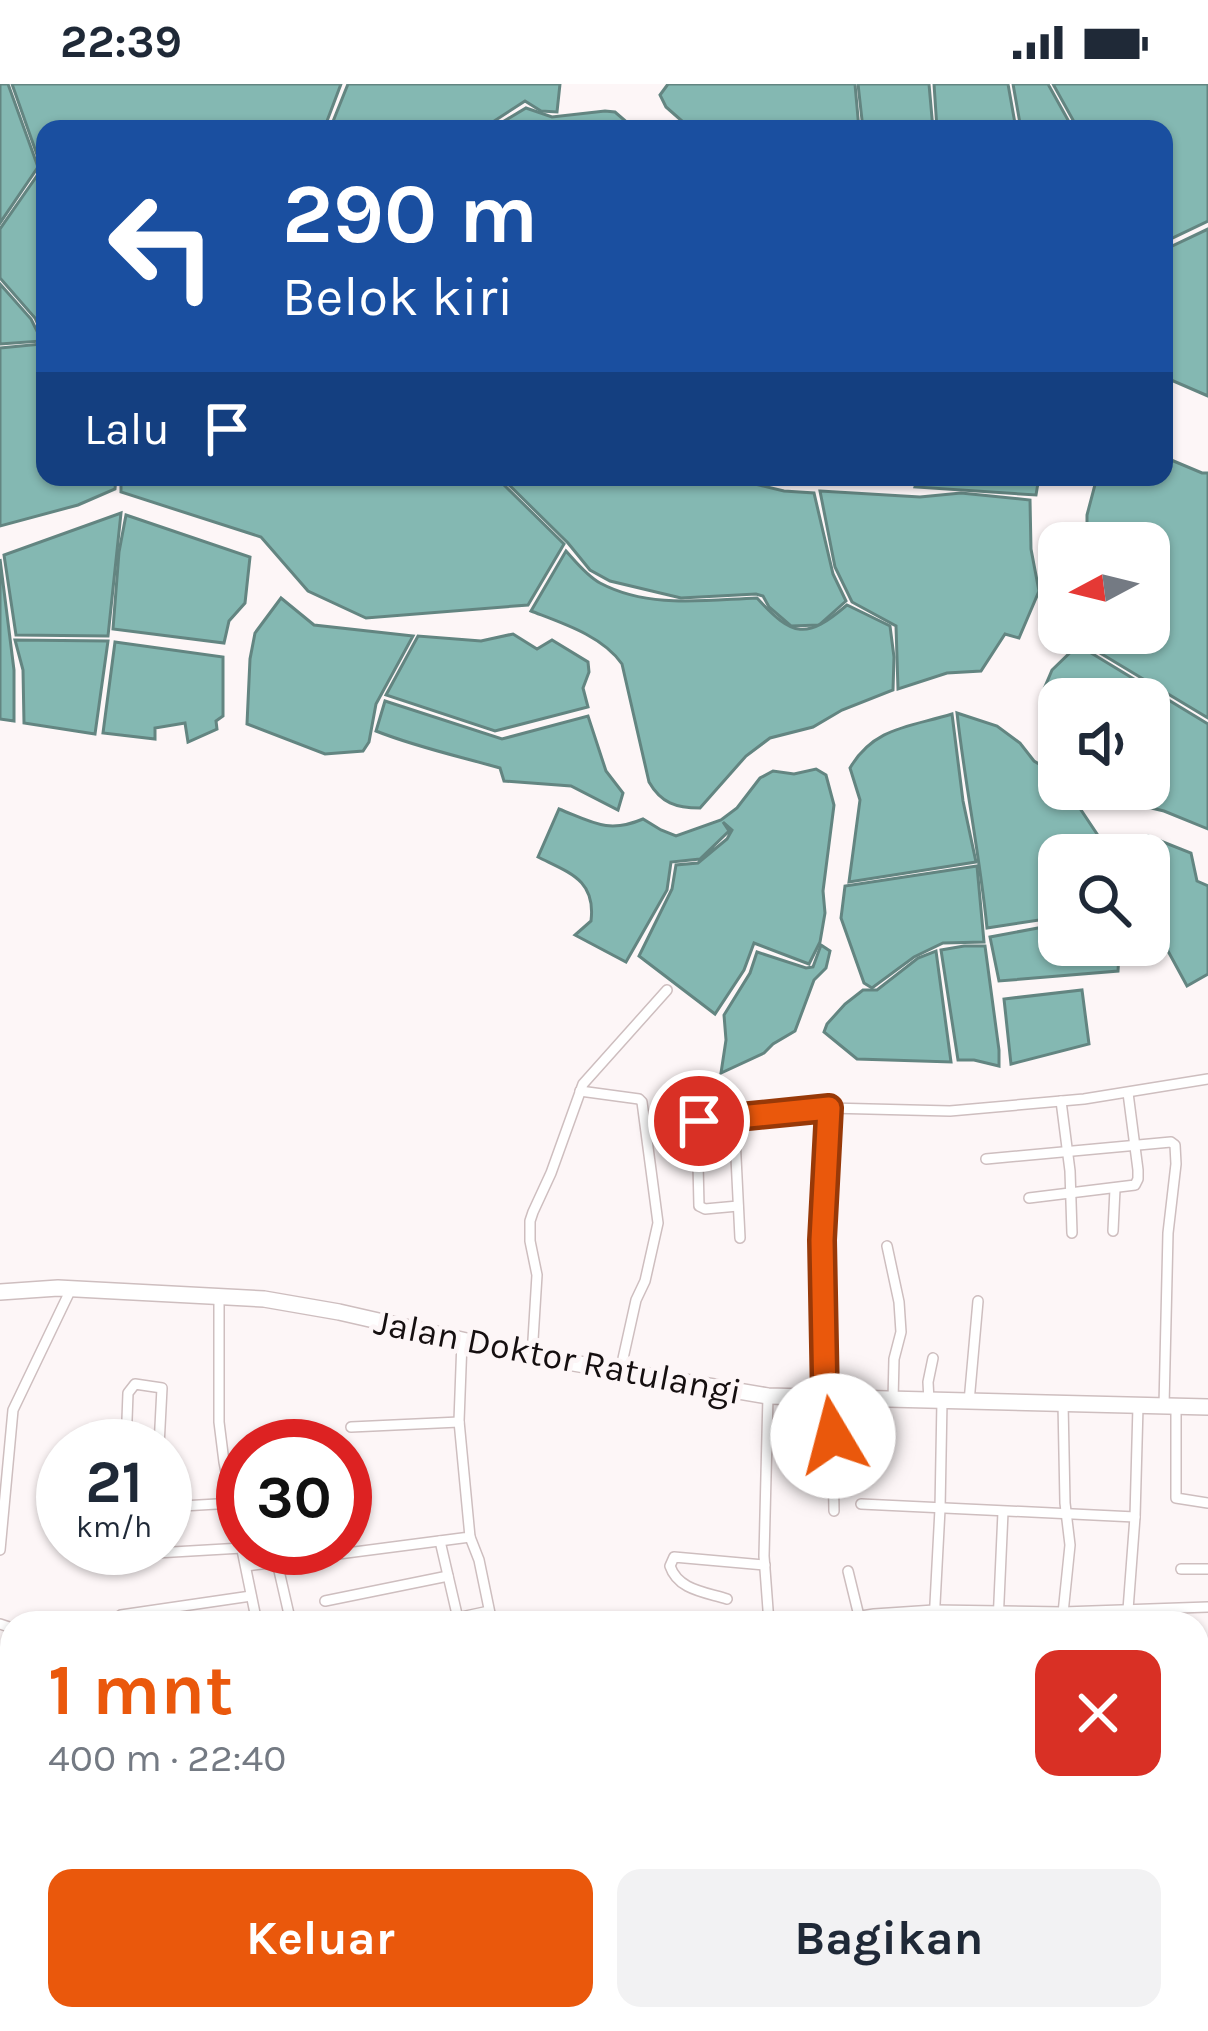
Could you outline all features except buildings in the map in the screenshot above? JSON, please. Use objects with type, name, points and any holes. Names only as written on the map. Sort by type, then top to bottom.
[{"type":"highway","name":"Jalan Doktor Ratulangi","points":[[0,1292],[47,1288],[264,1299],[532,1356],[768,1396],[1208,1407]]},
{"type":"street","points":[[532,1356],[537,1274],[530,1221],[583,1084],[667,990]]},
{"type":"street","points":[[738,1206],[701,1208],[697,1122],[829,1108],[919,1112],[1061,1101],[1208,1079]]},
{"type":"street","points":[[580,1091],[642,1102],[658,1223],[620,1372]]},
{"type":"street","points":[[1029,1198],[1137,1183],[1128,1093]]},
{"type":"street","points":[[1061,1101],[1072,1233]]},
{"type":"street","points":[[829,1108],[822,1240],[834,1511]]},
{"type":"street","points":[[734,1117],[740,1238]]},
{"type":"street","points":[[986,1159],[1171,1142],[1176,1148],[1168,1233],[1176,1498],[1208,1503]]},
{"type":"street","points":[[1114,1232],[1115,1189]]},
{"type":"street","points":[[887,1246],[901,1314],[901,1336],[893,1359],[893,1400]]},
{"type":"street","points":[[0,1550],[6,1437],[15,1404],[71,1289]]},
{"type":"street","points":[[219,1295],[219,1419]]},
{"type":"street","points":[[969,1402],[978,1301]]},
{"type":"street","points":[[462,1341],[459,1422],[470,1537],[489,1611]]},
{"type":"street","points":[[933,1358],[928,1382],[935,1401],[940,1509],[934,1610]]},
{"type":"street","points":[[127,1419],[128,1394],[135,1384],[161,1388],[160,1419]]},
{"type":"street","points":[[768,1396],[768,1611]]},
{"type":"street","points":[[1063,1403],[1069,1555],[1063,1611]]},
{"type":"street","points":[[1128,1610],[1138,1406]]},
{"type":"street","points":[[372,1425],[459,1422]]},
{"type":"street","points":[[861,1504],[1135,1517]]},
{"type":"street","points":[[999,1610],[1003,1512]]},
{"type":"street","points":[[372,1548],[470,1537]]},
{"type":"street","points":[[440,1541],[457,1611]]},
{"type":"street","points":[[727,1599],[676,1581],[670,1566],[674,1557],[765,1565]]},
{"type":"street","points":[[1180,1569],[1208,1569]]},
{"type":"street","points":[[848,1571],[859,1611]]},
{"type":"street","points":[[248,1575],[254,1611]]},
{"type":"street","points":[[280,1575],[289,1611]]},
{"type":"street","points":[[325,1601],[448,1576]]},
{"type":"street","points":[[148,1611],[251,1596]]},
{"type":"street","points":[[1119,1611],[1208,1607]]},
{"type":"street","points":[[922,1611],[1008,1611]]},
{"type":"water","points":[[0,84],[8,84],[36,170],[0,223]]},
{"type":"water","points":[[12,84],[341,84],[327,120],[36,120],[36,152]]},
{"type":"water","points":[[348,84],[560,84],[557,112],[541,111],[525,101],[496,120],[334,120]]},
{"type":"water","points":[[668,84],[855,84],[858,120],[681,120],[660,95]]},
{"type":"water","points":[[858,84],[929,84],[932,120],[862,120]]},
{"type":"water","points":[[934,84],[1008,84],[1014,120],[936,120]]},
{"type":"water","points":[[1013,84],[1048,84],[1068,120],[1019,120]]},
{"type":"water","points":[[1053,84],[1208,84],[1208,221],[1173,238],[1173,120],[1073,120]]},
{"type":"water","points":[[526,108],[552,117],[615,112],[624,120],[506,120]]},
{"type":"water","points":[[36,177],[36,320],[0,278],[0,229]]},
{"type":"water","points":[[1208,229],[1208,396],[1173,381],[1173,246]]},
{"type":"water","points":[[0,284],[31,319],[36,341],[0,344]]},
{"type":"water","points":[[36,344],[36,486],[115,489],[78,505],[0,526],[0,348]]},
{"type":"water","points":[[1173,461],[1208,473],[1208,718],[1170,695],[1170,678],[1142,678],[1102,654],[1170,654],[1170,522],[1087,522],[1095,486],[1173,486]]},
{"type":"water","points":[[121,486],[505,486],[564,544],[528,605],[366,618],[308,591],[261,537],[121,492]]},
{"type":"water","points":[[510,486],[763,486],[814,493],[833,574],[846,601],[819,625],[791,626],[756,594],[681,598],[610,581],[590,570]]},
{"type":"water","points":[[915,486],[1038,486],[1036,495]]},
{"type":"water","points":[[820,491],[920,497],[961,493],[1030,500],[1038,593],[1019,638],[1005,634],[981,671],[947,673],[898,689],[896,626],[852,602],[835,567]]},
{"type":"water","points":[[121,513],[108,636],[16,635],[4,555]]},
{"type":"water","points":[[126,515],[250,557],[245,603],[229,621],[224,643],[113,629]]},
{"type":"water","points":[[566,551],[591,577],[619,591],[657,600],[757,598],[780,620],[800,629],[821,624],[847,605],[890,626],[893,690],[813,727],[770,738],[746,756],[700,808],[670,803],[649,782],[622,664],[593,638],[531,611]]},
{"type":"water","points":[[0,559],[14,670],[14,721],[0,719]]},
{"type":"water","points":[[281,598],[314,625],[413,636],[376,704],[363,751],[325,754],[247,724],[255,633]]},
{"type":"water","points":[[513,634],[537,649],[552,640],[588,662],[583,688],[588,707],[495,731],[386,695],[418,636],[481,641]]},
{"type":"water","points":[[15,640],[108,641],[95,734],[24,723],[23,670]]},
{"type":"water","points":[[115,642],[223,657],[223,716],[216,721],[217,729],[188,742],[185,723],[155,728],[155,739],[103,733]]},
{"type":"water","points":[[1069,654],[1093,654],[1132,678],[1049,678]]},
{"type":"water","points":[[385,701],[502,739],[588,716],[606,771],[623,793],[618,810],[571,786],[504,781],[500,768],[376,731]]},
{"type":"water","points":[[1170,701],[1208,724],[1208,829],[1160,810],[1170,810]]},
{"type":"water","points":[[957,713],[997,726],[1038,763],[1038,810],[1081,810],[1097,834],[1038,834],[1038,920],[987,928]]},
{"type":"water","points":[[952,714],[976,862],[849,882],[860,800],[850,768],[882,736]]},
{"type":"water","points":[[816,769],[826,775],[834,805],[823,891],[825,913],[820,942],[809,964],[754,943],[744,970],[715,1014],[639,956],[672,889],[676,865],[698,863],[727,839],[732,830],[723,822],[729,831],[700,859],[671,862],[667,890],[626,962],[575,935],[591,921],[585,887],[538,857],[559,809],[610,826],[643,819],[676,836],[721,820],[760,778],[773,771],[794,774]]},
{"type":"water","points":[[1170,845],[1191,853],[1197,881],[1208,886],[1208,974],[1187,986],[1170,955]]},
{"type":"water","points":[[977,866],[984,942],[943,943],[914,957],[872,988],[864,983],[841,918],[845,886]]},
{"type":"water","points":[[1038,928],[1038,966],[1118,966],[1118,971],[999,981],[990,937]]},
{"type":"water","points":[[821,945],[830,951],[826,968],[814,980],[795,1031],[764,1053],[721,1073],[724,1015],[757,952],[806,968],[813,967]]},
{"type":"water","points":[[985,946],[999,1066],[958,1060],[941,950]]},
{"type":"water","points":[[936,951],[951,1062],[857,1059],[824,1032],[845,1004],[863,990],[877,990],[918,958]]},
{"type":"water","points":[[1082,990],[1089,1044],[1011,1064],[1004,999]]},
{"type":"route","points":[[699,1121],[829,1108],[822,1240],[825,1399],[832,1399],[833,1436]]}]
